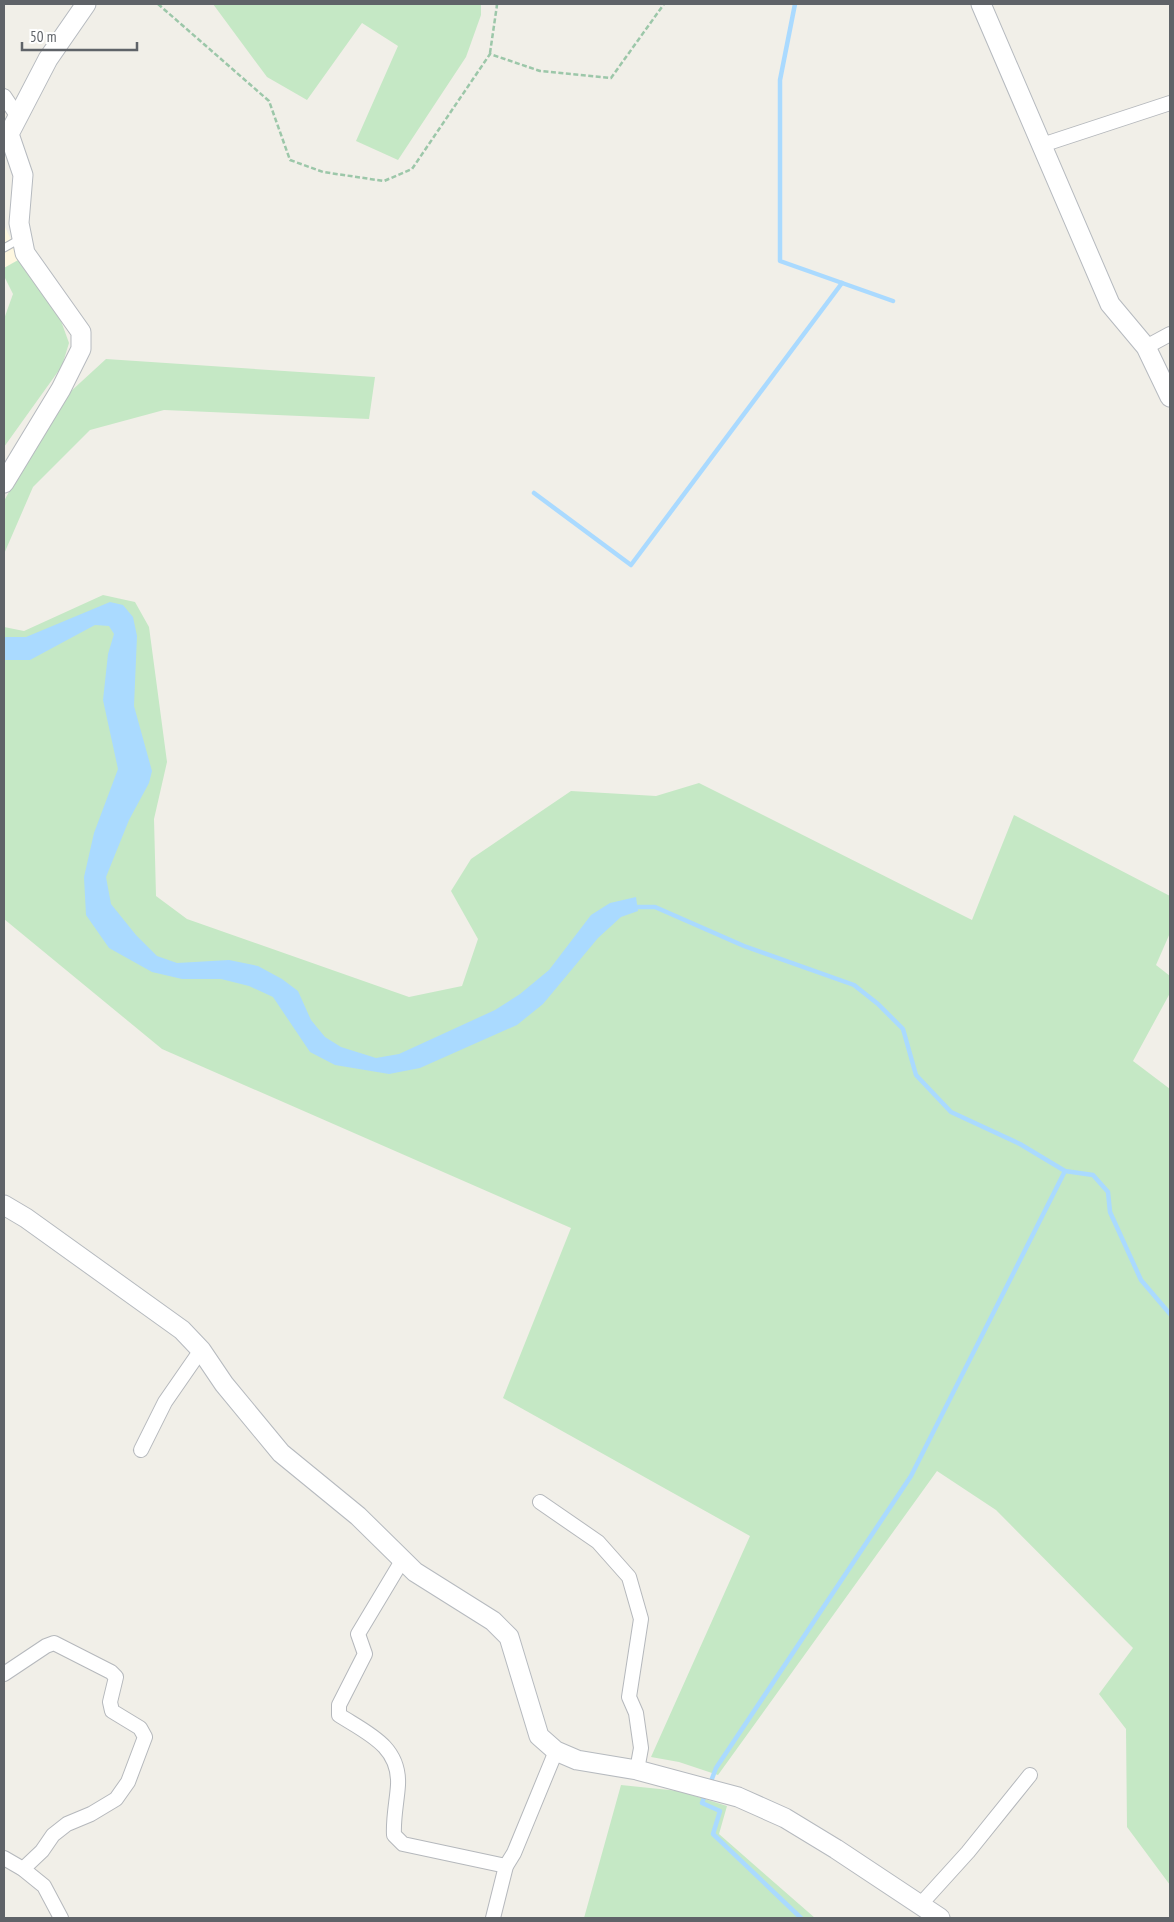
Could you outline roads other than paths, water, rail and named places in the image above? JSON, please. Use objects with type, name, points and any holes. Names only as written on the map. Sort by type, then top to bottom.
[{"type":"street","points":[[4,483],[61,389],[81,349],[81,332],[26,253],[19,223],[23,175],[9,134],[48,59],[86,4]]},
{"type":"street","points":[[981,4],[1110,304],[1146,347],[1170,397]]},
{"type":"street","points":[[4,96],[18,117]]},
{"type":"street","points":[[1042,145],[1170,103]]},
{"type":"street","points":[[1146,347],[1170,334]]},
{"type":"street","points":[[4,1205],[26,1218],[182,1330],[201,1350],[224,1384],[280,1453],[358,1516],[415,1572],[492,1621],[509,1637],[539,1736],[556,1751],[577,1760],[642,1772],[738,1797],[794,1823],[940,1918]]},
{"type":"street","points":[[141,1450],[165,1402],[201,1350]]},
{"type":"street","points":[[540,1502],[598,1542],[629,1577],[641,1619],[629,1696],[636,1713],[642,1772]]},
{"type":"street","points":[[403,1559],[358,1634],[365,1654],[339,1705],[339,1715],[383,1744],[397,1765],[398,1784],[394,1835],[403,1844],[506,1866]]},
{"type":"street","points":[[4,1674],[46,1646],[54,1643],[63,1646],[111,1672],[116,1677],[110,1702],[112,1711],[140,1728],[145,1737],[128,1782],[116,1799],[91,1814],[67,1824],[53,1835],[42,1851],[22,1869]]},
{"type":"street","points":[[493,1918],[506,1866],[514,1854],[556,1751]]},
{"type":"street","points":[[920,1905],[968,1852],[1030,1775]]},
{"type":"street","points":[[4,1858],[44,1886],[60,1918]]},
{"type":"lane","points":[[4,248],[22,238]]},
{"type":"water","points":[[110,602],[123,605],[133,617],[137,636],[134,706],[152,771],[149,783],[129,820],[106,877],[111,904],[136,935],[157,956],[177,963],[229,960],[258,966],[282,979],[298,991],[311,1020],[325,1037],[341,1047],[376,1058],[399,1054],[495,1010],[520,994],[549,970],[591,915],[610,903],[636,897],[638,911],[621,917],[598,938],[543,1004],[517,1025],[420,1068],[389,1074],[335,1065],[310,1052],[273,997],[249,986],[221,979],[182,979],[152,972],[109,948],[86,915],[84,877],[94,833],[118,769],[103,700],[108,654],[114,634],[109,626],[95,625],[30,660],[4,660],[4,637],[26,637]]},
{"type":"waterway","points":[[795,4],[780,80],[780,261],[893,301]]},
{"type":"waterway","points":[[534,493],[631,565],[842,283]]},
{"type":"waterway","points":[[632,907],[655,907],[744,946],[854,985],[878,1004],[903,1029],[916,1075],[951,1112],[1020,1144],[1065,1171],[1093,1175],[1108,1192],[1110,1212],[1141,1280],[1170,1314]]},
{"type":"waterway","points":[[710,1784],[716,1768],[911,1476],[1065,1171]]},
{"type":"waterway","points":[[706,1793],[702,1803],[720,1811],[713,1834],[801,1918]]}]
